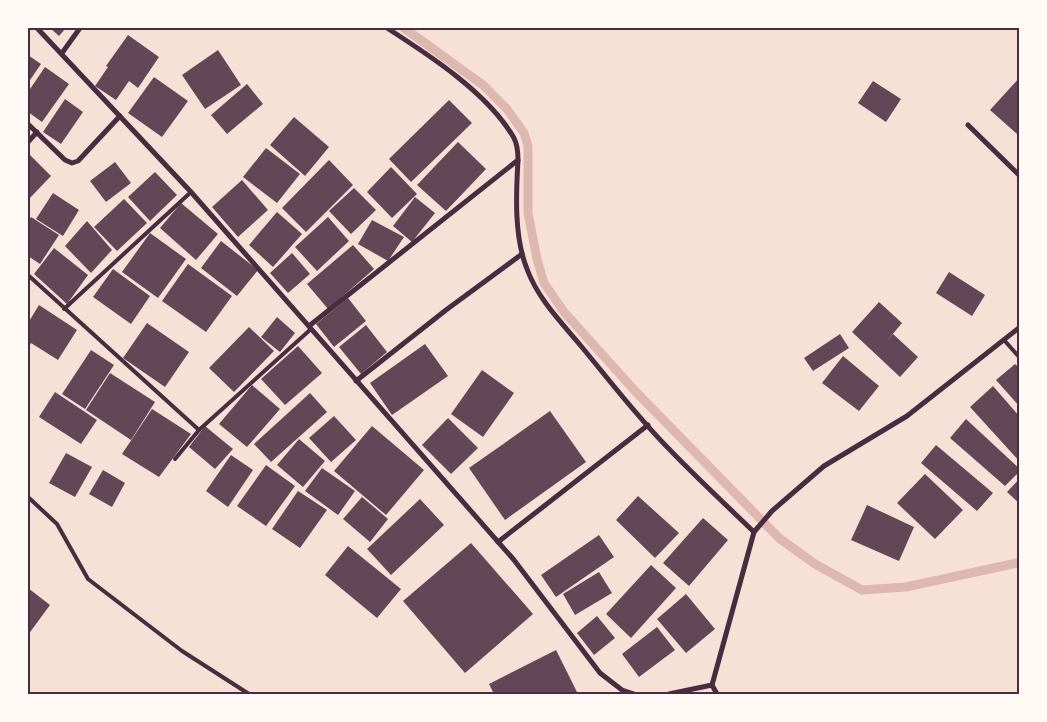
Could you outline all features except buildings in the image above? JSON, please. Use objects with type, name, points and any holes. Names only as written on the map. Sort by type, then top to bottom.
[{"type":"street","points":[[37,28],[191,192],[514,560],[600,673],[622,690],[634,694]]},
{"type":"street","points":[[62,53],[80,28]]},
{"type":"street","points":[[387,28],[414,45],[470,88],[500,119],[515,139],[518,160],[519,236],[527,270],[541,297],[669,450],[754,532]]},
{"type":"street","points":[[28,124],[66,160],[72,163],[78,161],[120,116]]},
{"type":"street","points":[[968,125],[1020,176]]},
{"type":"street","points":[[28,142],[37,132]]},
{"type":"street","points":[[310,328],[518,160]]},
{"type":"street","points":[[356,380],[522,254]]},
{"type":"street","points":[[717,694],[712,685],[754,532],[772,511],[824,466],[907,416],[1020,327]]},
{"type":"street","points":[[498,542],[648,425]]},
{"type":"street","points":[[669,694],[712,685]]},
{"type":"lane","points":[[64,309],[191,192]]},
{"type":"lane","points":[[28,275],[199,430]]},
{"type":"lane","points":[[174,459],[199,430],[310,328]]},
{"type":"lane","points":[[1004,340],[1020,358]]},
{"type":"lane","points":[[28,497],[57,524],[88,579],[182,651],[248,694]]},
{"type":"waterway","points":[[404,28],[483,85],[507,109],[524,133],[528,146],[528,213],[537,259],[544,283],[564,312],[636,392],[779,538],[815,564],[862,590],[906,587],[1017,563],[1020,564]]}]
